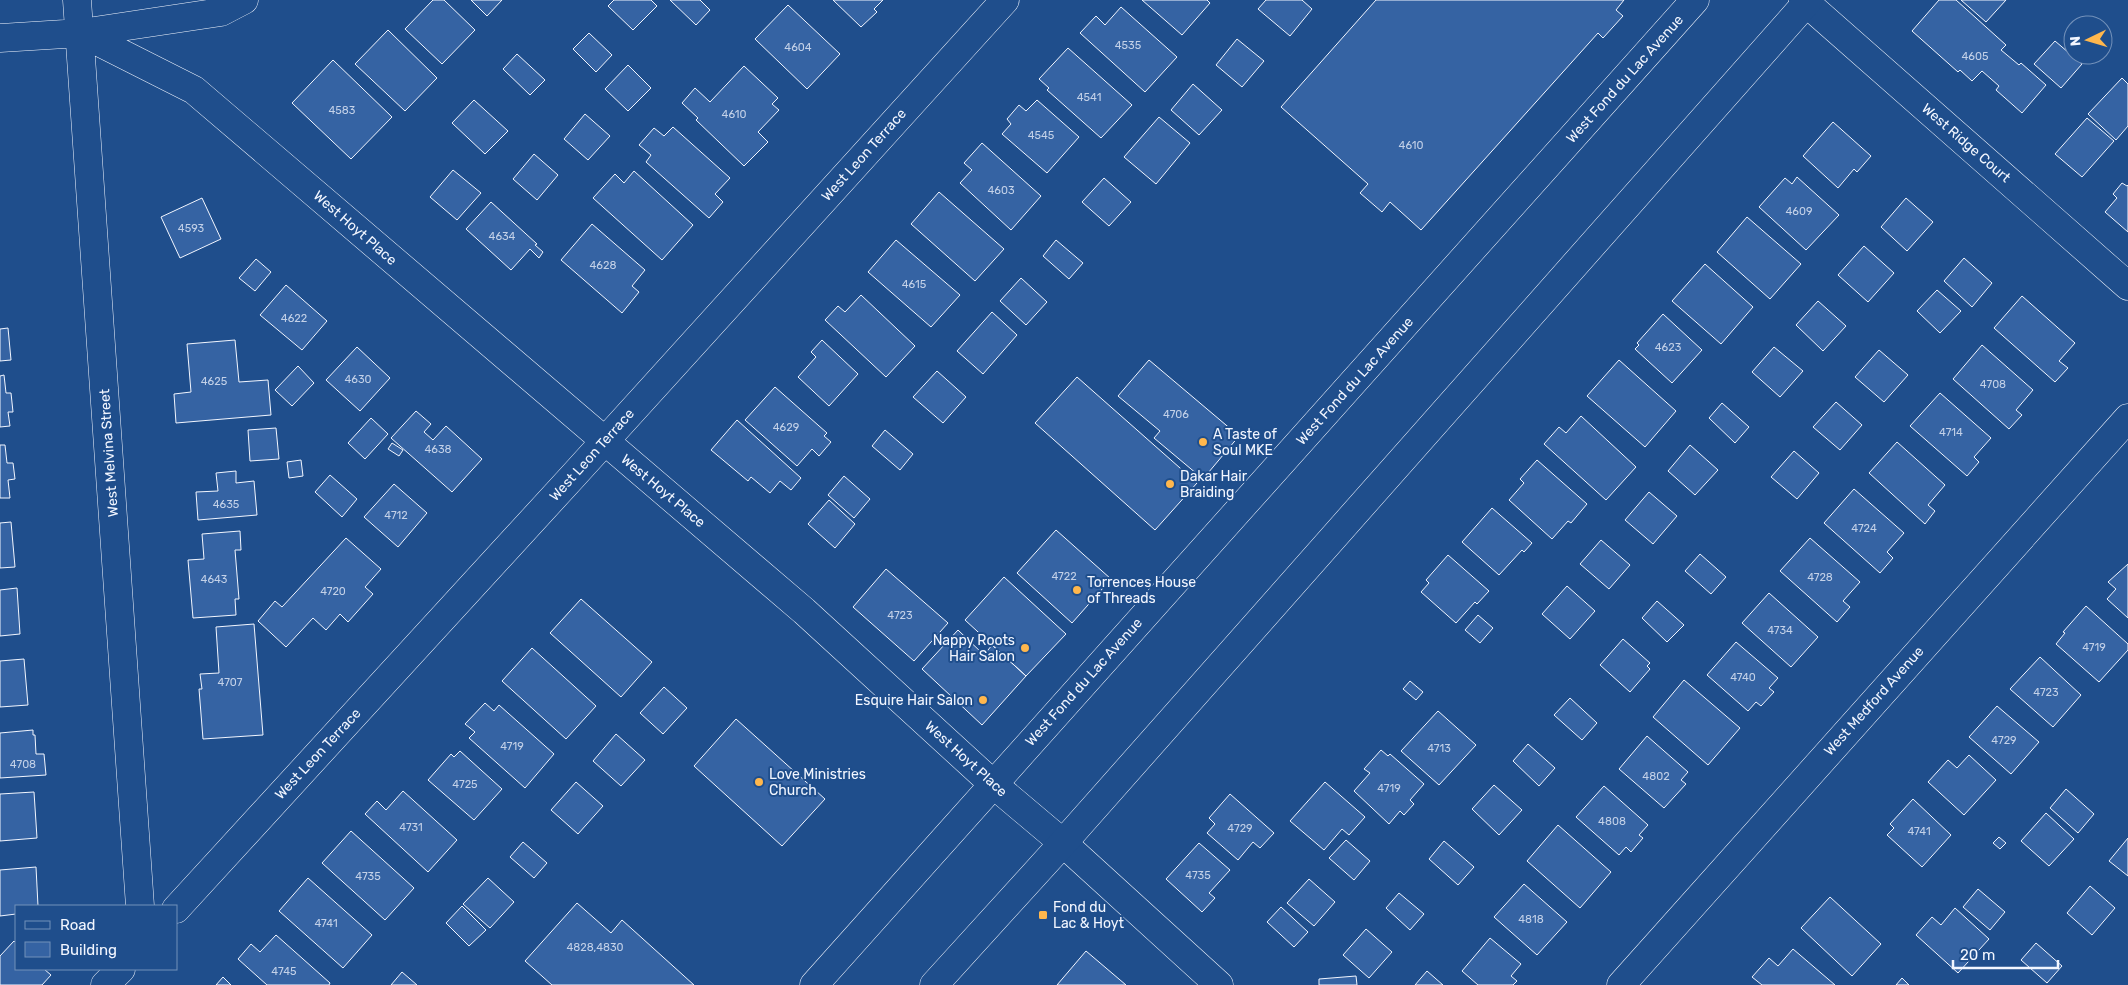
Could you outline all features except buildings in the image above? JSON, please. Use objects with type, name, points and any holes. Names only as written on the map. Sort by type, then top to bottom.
[{"type":"street","name":"West Melvina Street","points":[[77,0],[81,33],[140,905]]},
{"type":"street","points":[[0,38],[81,33],[221,12],[244,0]]},
{"type":"street","name":"West Leon Terrace","points":[[178,907],[605,441],[1005,0]]},
{"type":"street","name":"West Fond du Lac Avenue","points":[[814,985],[1695,0]]},
{"type":"street","points":[[934,985],[1063,843],[1807,1]]},
{"type":"street","name":"West Ridge Court","points":[[1807,1],[2128,286]]},
{"type":"street","name":"West Hoyt Place","points":[[81,33],[194,90],[804,611],[993,784],[1063,843],[1218,985]]},
{"type":"street","name":"West Medford Avenue","points":[[1621,985],[2128,418]]},
{"type":"street","points":[[106,985],[120,970]]},
{"type":"place","name":"A Taste of Soul MKE","points":[[1203,442]]},
{"type":"place","name":"Dakar Hair Braiding","points":[[1170,484]]},
{"type":"place","name":"Torrences House of Threads","points":[[1077,590]]},
{"type":"place","name":"Nappy Roots Hair Salon","points":[[1025,648]]},
{"type":"place","name":"Esquire Hair Salon","points":[[983,700]]},
{"type":"place","name":"Love Ministries Church","points":[[759,782]]},
{"type":"place","name":"Fond du Lac & Hoyt","points":[[1043,915]]}]
